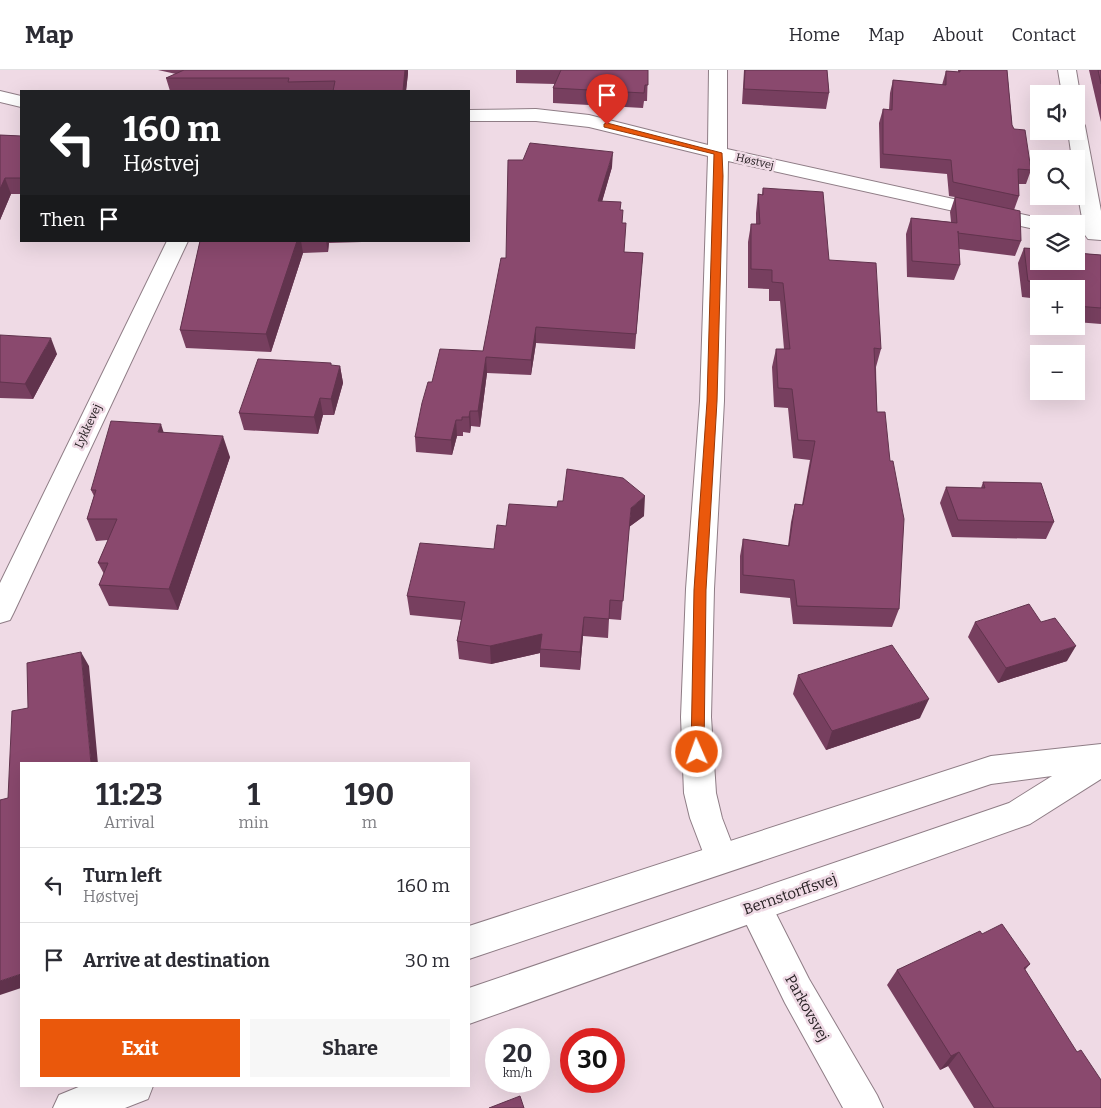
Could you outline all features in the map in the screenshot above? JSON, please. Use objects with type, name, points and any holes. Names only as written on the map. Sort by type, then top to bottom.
[{"type":"street","points":[[718,70],[716,128],[719,176],[712,401],[700,590],[696,717],[700,794],[706,818],[721,857]]},
{"type":"street","points":[[1066,70],[1069,85]]},
{"type":"street","points":[[0,96],[20,102]]},
{"type":"street","name":"Høstvej","points":[[470,116],[536,115],[589,121],[718,153],[1030,222]]},
{"type":"street","points":[[1078,140],[1091,234]]},
{"type":"street","name":"Lykkevej","points":[[0,612],[178,242]]},
{"type":"street","points":[[470,942],[721,857],[991,770],[1101,758]]},
{"type":"street","name":"Bernstorffsvej","points":[[470,1006],[1019,814],[1101,762]]},
{"type":"street","name":"Parkovsvej","points":[[755,906],[797,991],[864,1108]]},
{"type":"street","points":[[72,1108],[132,1087]]},
{"type":"building","points":[[184,70],[405,70],[403,90],[333,90],[335,81],[288,82],[289,78],[166,78]]},
{"type":"building","points":[[561,70],[648,70],[648,85],[645,85],[644,93],[553,88]]},
{"type":"building","points":[[745,70],[827,70],[829,93],[744,89]]},
{"type":"building","points":[[960,70],[1007,70],[1012,125],[1014,129],[1025,130],[1030,163],[1030,170],[1018,169],[1019,196],[953,182],[951,160],[883,154],[883,109],[892,110],[893,80],[946,85],[946,71],[960,72]]},
{"type":"building","points":[[1098,70],[1101,70],[1101,84]]},
{"type":"building","points":[[0,135],[20,136],[20,178],[5,178],[0,189]]},
{"type":"building","points":[[530,143],[613,152],[598,201],[621,202],[620,210],[623,210],[622,223],[626,223],[624,252],[643,253],[636,334],[536,327],[531,360],[486,357],[478,411],[470,411],[469,417],[462,417],[462,420],[456,420],[451,440],[415,437],[422,403],[428,382],[432,382],[440,349],[483,351],[501,258],[506,258],[508,160],[523,160]]},
{"type":"building","points":[[763,188],[823,192],[829,260],[876,263],[881,349],[874,348],[877,412],[885,412],[890,461],[893,461],[904,519],[899,609],[797,606],[794,580],[743,575],[743,539],[789,546],[795,504],[803,505],[815,441],[798,440],[792,389],[778,388],[776,349],[790,349],[783,283],[772,282],[772,270],[751,269],[751,224],[760,224],[758,194],[763,195]]},
{"type":"building","points":[[955,197],[1020,211],[1021,241],[958,233],[960,265],[912,261],[911,218],[957,223]]},
{"type":"building","points":[[200,242],[297,242],[266,334],[180,330]]},
{"type":"building","points":[[1024,248],[1030,248],[1030,270],[1085,270],[1085,254],[1101,255],[1101,308],[1085,307],[1085,280],[1028,281]]},
{"type":"building","points":[[0,335],[51,338],[25,384],[0,382]]},
{"type":"building","points":[[258,359],[331,363],[331,365],[340,366],[331,399],[320,398],[314,417],[239,413]]},
{"type":"building","points":[[111,421],[161,424],[158,432],[223,436],[169,589],[99,585],[108,563],[98,563],[117,519],[87,519],[96,490],[91,490]]},
{"type":"building","points":[[567,469],[623,478],[645,496],[631,508],[623,601],[610,600],[609,619],[584,617],[580,652],[540,649],[542,634],[490,646],[457,641],[465,602],[407,596],[420,543],[494,549],[497,525],[506,526],[509,504],[557,507],[558,501],[563,501]]},
{"type":"building","points":[[983,482],[1041,483],[1054,522],[958,520],[946,487],[985,488]]},
{"type":"building","points":[[1029,604],[1041,622],[1055,618],[1076,646],[1006,668],[975,622]]},
{"type":"building","points":[[892,645],[929,699],[832,731],[798,675]]},
{"type":"building","points":[[81,652],[91,762],[20,762],[20,974],[0,981],[0,800],[8,798],[12,711],[28,708],[27,663]]},
{"type":"building","points":[[1002,924],[1030,964],[1024,968],[1077,1052],[1081,1050],[1101,1080],[1101,1108],[994,1108],[959,1052],[951,1056],[897,970],[980,931],[982,934]]},
{"type":"building","points":[[520,1096],[524,1108],[489,1108]]},
{"type":"route","points":[[607,125],[718,153],[719,176],[712,401],[700,590],[696,717],[697,752]]}]
